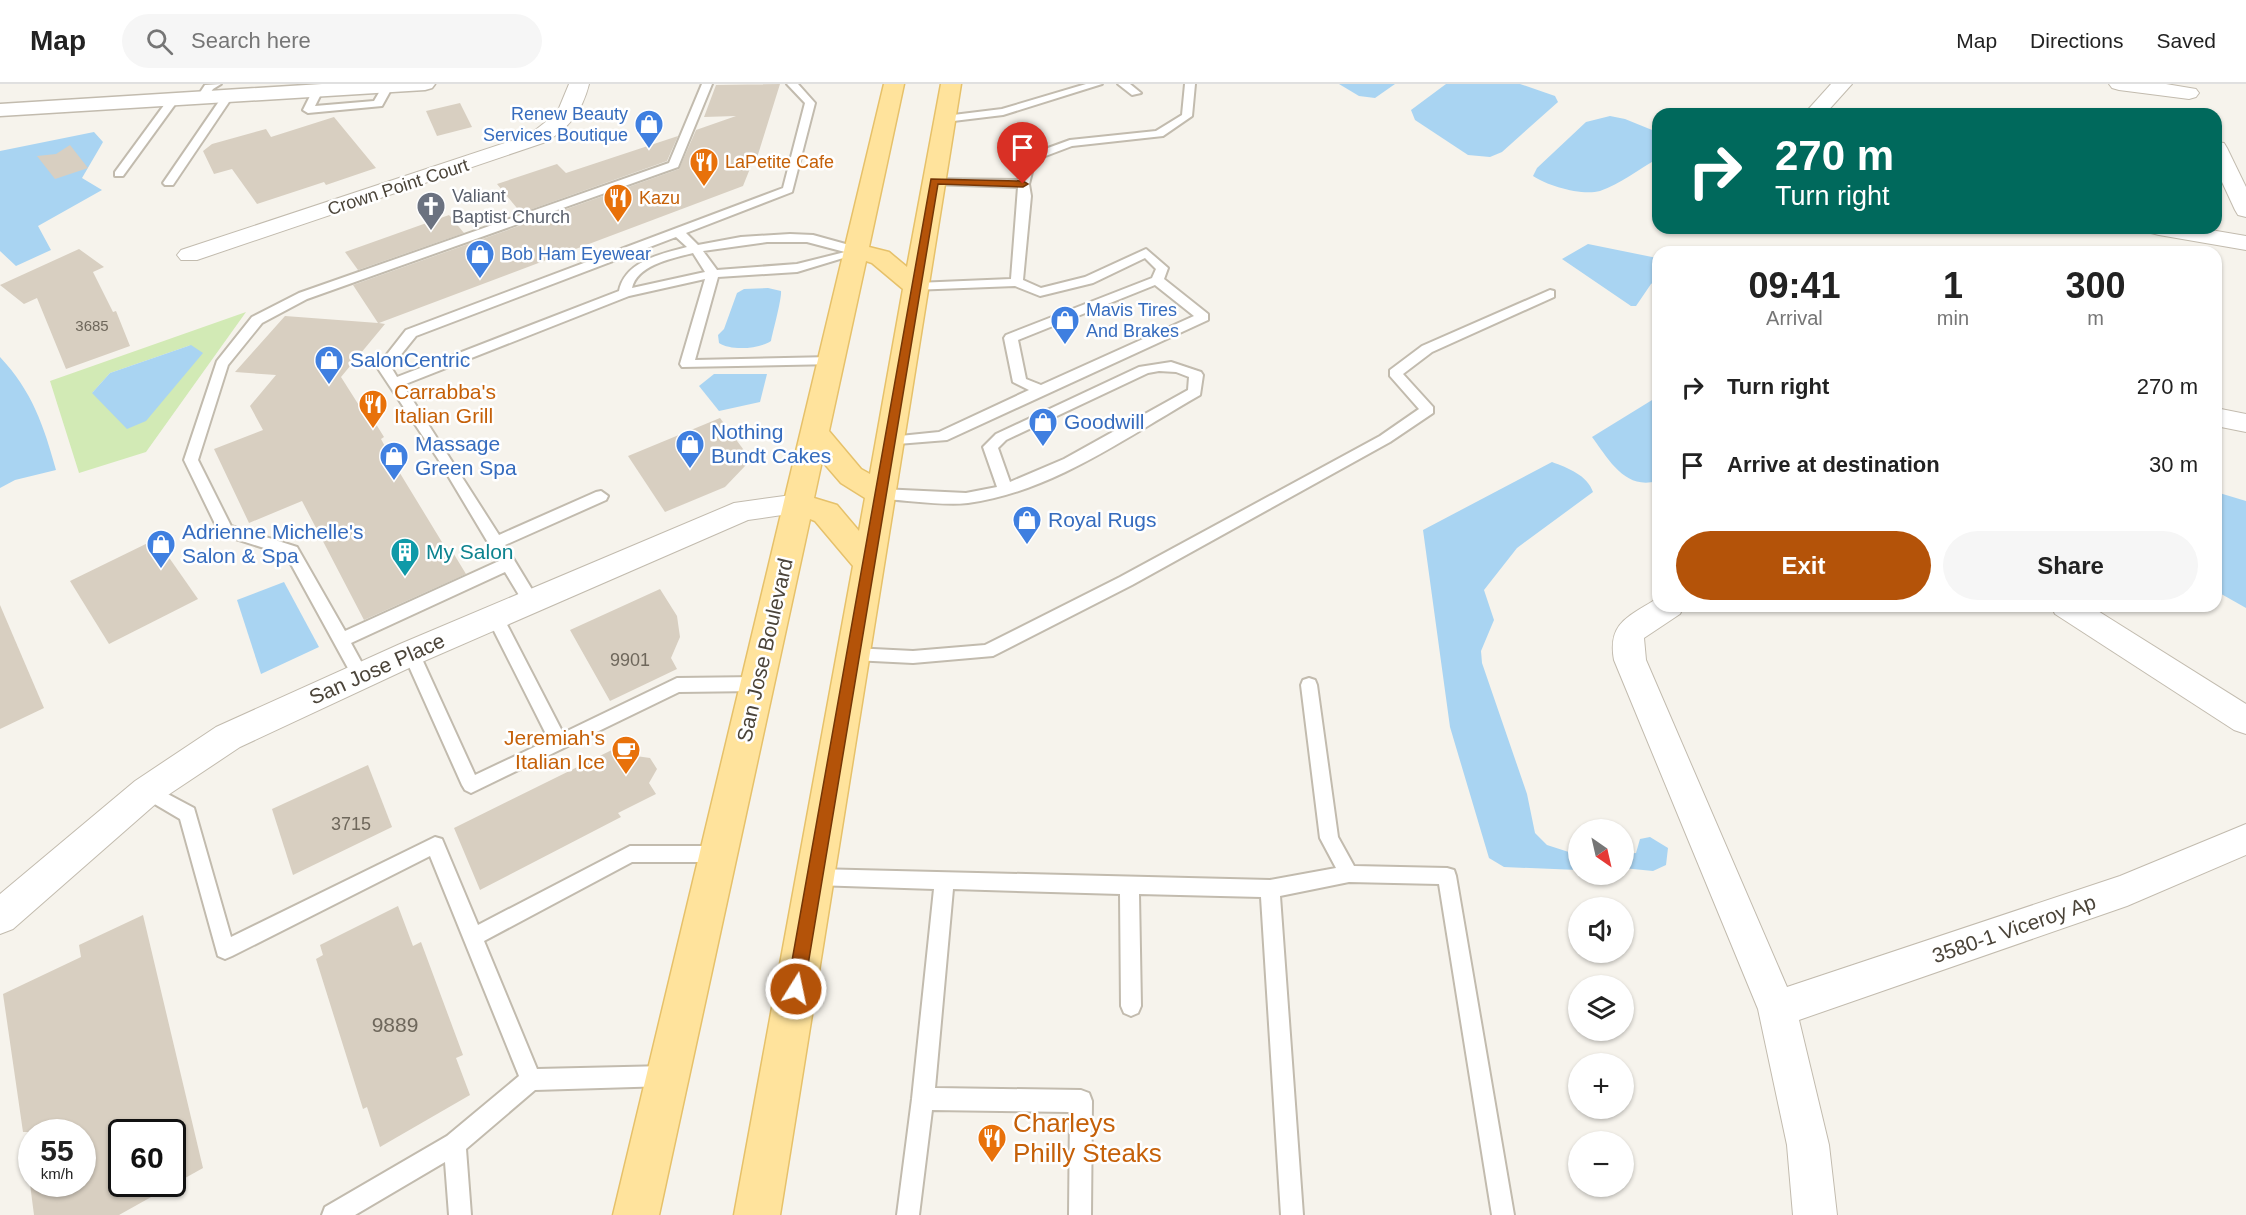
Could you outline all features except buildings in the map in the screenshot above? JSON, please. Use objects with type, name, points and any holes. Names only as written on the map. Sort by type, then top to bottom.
[{"type":"main road","name":"San Jose Boulevard","points":[[636,1215],[894,84]]},
{"type":"main road","points":[[757,1215],[951,84]]},
{"type":"main road","points":[[857,252],[880,257],[916,287]]},
{"type":"main road","points":[[816,434],[851,476],[881,494]]},
{"type":"main road","points":[[799,504],[826,513],[869,564]]},
{"type":"street","points":[[0,110],[174,99],[212,90],[318,90],[425,84]]},
{"type":"street","name":"Crown Point Court","points":[[189,255],[536,140],[563,121],[575,102],[579,84]]},
{"type":"street","points":[[1820,108],[1842,84]]},
{"type":"street","points":[[2119,84],[2186,88],[2196,108]]},
{"type":"street","points":[[2222,160],[2246,210]]},
{"type":"street","points":[[2194,234],[2246,243]]},
{"type":"street","points":[[2222,418],[2246,423]]},
{"type":"street","name":"San Jose Place","points":[[0,917],[147,791],[228,737],[411,653],[744,510],[799,504]]},
{"type":"street","points":[[1660,612],[1630,632],[1626,645],[1630,660],[1777,1008],[1808,1145],[1815,1215]]},
{"type":"street","points":[[2075,612],[2246,721]]},
{"type":"street","name":"3580-1 Viceroy Ap","points":[[1777,1008],[2127,890],[2246,838]]},
{"type":"lane","points":[[361,676],[292,551],[225,530],[190,460],[222,364],[257,320],[303,296],[674,165],[707,84]]},
{"type":"lane","points":[[531,601],[443,456],[384,367],[411,333],[788,190],[810,103],[792,84]]},
{"type":"lane","points":[[945,118],[1003,112],[1097,84]]},
{"type":"lane","points":[[1123,84],[1136,93]]},
{"type":"lane","points":[[1017,282],[1025,196],[1023,184],[1030,158],[1070,143],[1160,134],[1187,116],[1190,84]]},
{"type":"lane","points":[[169,183],[212,90]]},
{"type":"lane","points":[[119,174],[174,99]]},
{"type":"lane","points":[[934,181],[1023,184]]},
{"type":"lane","points":[[678,232],[696,249],[713,274]]},
{"type":"lane","points":[[625,293],[629,277],[653,260],[696,249],[740,242],[808,238],[857,252]]},
{"type":"lane","points":[[394,383],[625,293],[713,274],[797,268],[857,252]]},
{"type":"lane","points":[[916,287],[1017,282],[1040,292],[1089,280],[1146,254],[1162,268],[1157,280],[1011,338],[1020,382],[1041,390]]},
{"type":"lane","points":[[713,274],[687,364],[831,361]]},
{"type":"lane","points":[[890,442],[942,437],[1203,317],[1157,280]]},
{"type":"lane","points":[[854,654],[913,657],[987,651],[1126,581],[1385,440],[1428,410],[1395,373],[1427,349],[1551,294]]},
{"type":"lane","points":[[881,494],[966,498],[1006,490],[1069,463],[1195,392],[1197,375],[1177,365],[1165,364],[1144,370],[1001,437],[990,447],[1006,490]]},
{"type":"lane","points":[[496,543],[601,496]]},
{"type":"lane","points":[[341,640],[508,564]]},
{"type":"lane","points":[[495,617],[559,743]]},
{"type":"lane","points":[[411,653],[471,785],[677,685],[757,684]]},
{"type":"lane","points":[[1309,685],[1329,838],[1349,874]]},
{"type":"lane","points":[[147,791],[188,814],[225,950],[435,845],[531,1080]]},
{"type":"lane","points":[[473,937],[630,854],[718,854]]},
{"type":"lane","points":[[815,877],[1270,889],[1349,874],[1447,876],[1503,1215]]},
{"type":"lane","points":[[908,1215],[923,1099],[944,880]]},
{"type":"lane","points":[[1129,886],[1131,1006]]},
{"type":"lane","points":[[1270,889],[1292,1215]]},
{"type":"lane","points":[[333,1215],[455,1144],[531,1080],[669,1076]]},
{"type":"lane","points":[[923,1099],[1081,1101],[1080,1215]]},
{"type":"lane","points":[[455,1144],[460,1215]]},
{"type":"green space","points":[[246,312],[146,452],[79,473],[50,381]],"holes":[[[191,345],[92,393],[110,373]]]},
{"type":"water","points":[[1339,84],[1395,84],[1375,98],[1359,96]]},
{"type":"water","points":[[1446,84],[1520,84],[1555,96],[1558,102],[1502,152],[1490,157],[1468,155],[1415,120],[1411,110]]},
{"type":"water","points":[[1610,116],[1625,119],[1652,130],[1652,162],[1615,184],[1593,192],[1565,189],[1533,176],[1537,168],[1586,122]]},
{"type":"water","points":[[94,132],[103,142],[82,178],[102,190],[38,226],[51,250],[16,266],[0,251],[0,151]]},
{"type":"water","points":[[1588,244],[1652,257],[1652,283],[1636,306],[1631,306],[1562,259]]},
{"type":"water","points":[[768,288],[781,291],[771,341],[760,346],[745,348],[724,346],[719,343],[718,335],[724,329],[737,293],[744,289]]},
{"type":"water","points":[[191,345],[203,353],[146,421],[127,429],[92,393],[110,373]]},
{"type":"water","points":[[0,357],[21,383],[36,410],[56,470],[15,480],[0,488]]},
{"type":"water","points":[[714,374],[767,374],[760,402],[719,411],[699,386]]},
{"type":"water","points":[[1652,400],[1652,482],[1646,483],[1627,477],[1605,455],[1592,437]]},
{"type":"water","points":[[1552,462],[1582,477],[1593,492],[1517,548],[1484,590],[1494,620],[1481,651],[1482,663],[1527,794],[1535,833],[1547,845],[1568,852],[1568,870],[1504,867],[1489,858],[1450,727],[1423,530]]},
{"type":"water","points":[[2222,494],[2246,501],[2246,608],[2222,594]]},
{"type":"water","points":[[284,582],[319,647],[261,674],[237,600]]},
{"type":"water","points":[[1650,837],[1668,848],[1666,865],[1653,871],[1634,869],[1634,853],[1640,839]]},
{"type":"place","name":"Renew Beauty Services Boutique","points":[[649,150]]},
{"type":"place","name":"LaPetite Cafe","points":[[704,188]]},
{"type":"place","name":"Kazu","points":[[618,224]]},
{"type":"place","name":"Valiant Baptist Church","points":[[431,232]]},
{"type":"place","name":"Bob Ham Eyewear","points":[[480,280]]},
{"type":"place","name":"Mavis Tires And Brakes","points":[[1065,346]]},
{"type":"place","name":"SalonCentric","points":[[329,386]]},
{"type":"place","name":"Carrabba's Italian Grill","points":[[373,430]]},
{"type":"place","name":"Goodwill","points":[[1043,448]]},
{"type":"place","name":"Nothing Bundt Cakes","points":[[690,470]]},
{"type":"place","name":"Massage Green Spa","points":[[394,482]]},
{"type":"place","name":"Royal Rugs","points":[[1027,546]]},
{"type":"place","name":"Adrienne Michelle's Salon & Spa","points":[[161,570]]},
{"type":"place","name":"My Salon","points":[[405,578]]},
{"type":"place","name":"Jeremiah's Italian Ice","points":[[626,776]]},
{"type":"place","name":"Charleys Philly Steaks","points":[[992,1164]]},
{"type":"route","points":[[796,989],[934,181],[1023,184]]}]
